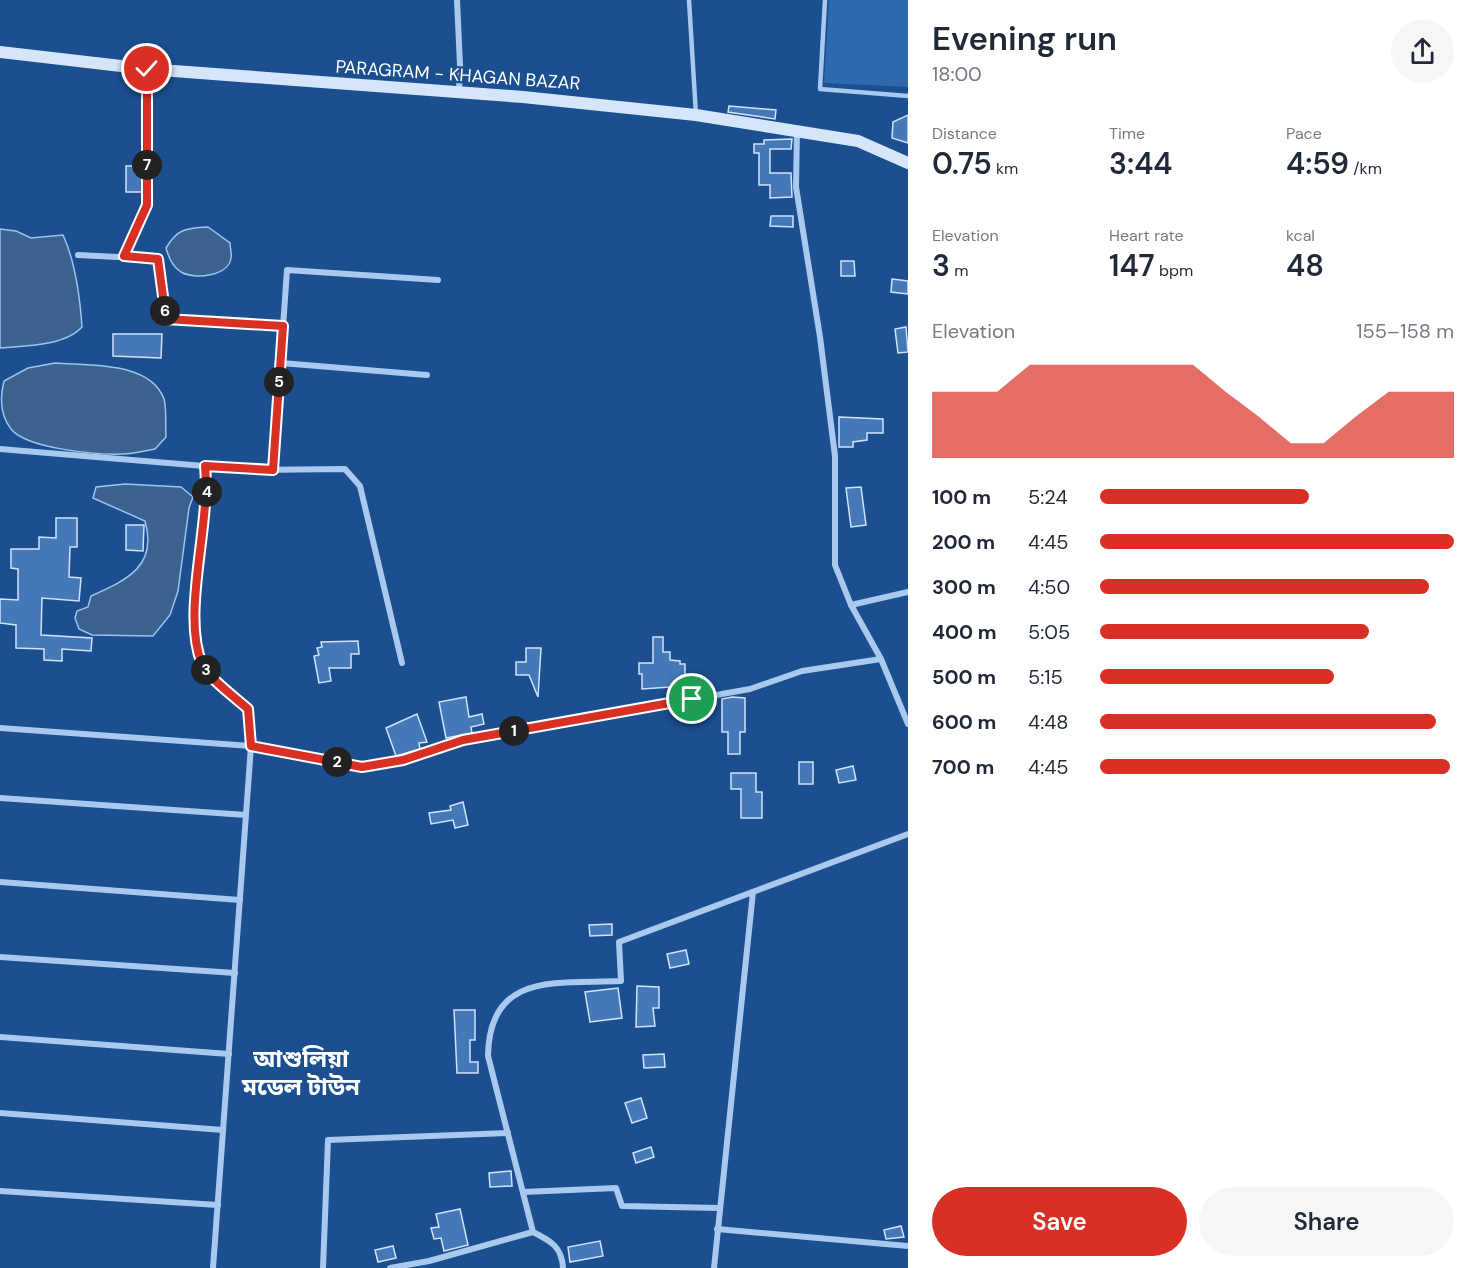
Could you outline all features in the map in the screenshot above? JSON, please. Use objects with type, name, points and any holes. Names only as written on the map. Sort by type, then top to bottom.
[{"type":"street","points":[[457,0],[459,94]]},
{"type":"street","name":"PARAGRAM - KHAGAN BAZAR","points":[[0,52],[147,69],[523,97],[696,115],[796,129],[858,141],[908,163]]},
{"type":"street","points":[[124,256],[147,205],[147,69]]},
{"type":"street","points":[[796,129],[796,187],[820,336],[835,456],[835,565],[850,605],[881,659],[908,724]]},
{"type":"street","points":[[78,255],[158,259],[166,319],[283,326]]},
{"type":"street","points":[[273,470],[287,270],[438,280]]},
{"type":"street","points":[[281,363],[427,375]]},
{"type":"street","points":[[0,449],[273,470],[345,469],[360,486],[402,663]]},
{"type":"street","points":[[205,466],[207,492],[193,626],[202,666],[248,709],[251,746],[213,1268]]},
{"type":"street","points":[[850,605],[908,592]]},
{"type":"street","points":[[0,728],[251,746],[362,767],[403,760],[463,740],[750,689],[802,671],[881,659]]},
{"type":"street","points":[[0,798],[246,815]]},
{"type":"street","points":[[533,1232],[488,1056],[489,1032],[497,1012],[509,998],[534,985],[621,981],[619,942],[908,834]]},
{"type":"street","points":[[0,882],[240,900]]},
{"type":"street","points":[[714,1268],[753,892]]},
{"type":"street","points":[[0,957],[235,973]]},
{"type":"street","points":[[0,1037],[229,1054]]},
{"type":"street","points":[[0,1113],[223,1130]]},
{"type":"street","points":[[323,1268],[328,1140],[508,1133]]},
{"type":"street","points":[[523,1192],[616,1188],[622,1206],[719,1208]]},
{"type":"street","points":[[0,1191],[218,1205]]},
{"type":"street","points":[[717,1229],[908,1246]]},
{"type":"street","points":[[390,1268],[429,1261],[533,1232],[552,1241],[562,1254],[563,1268]]},
{"type":"lane","points":[[689,0],[696,115]]},
{"type":"lane","points":[[825,0],[820,89],[908,96]]},
{"type":"shaded area","points":[[829,0],[908,0],[908,87],[824,83]]},
{"type":"shaded area","points":[[208,227],[230,243],[229,264],[224,269],[210,275],[194,276],[181,272],[171,262],[166,248],[178,233]]},
{"type":"shaded area","points":[[0,229],[16,231],[31,238],[63,235],[74,268],[80,304],[82,327],[75,333],[44,344],[0,348]]},
{"type":"shaded area","points":[[55,363],[117,368],[146,378],[157,387],[164,399],[166,437],[155,449],[131,454],[112,454],[81,452],[47,446],[19,436],[7,424],[3,412],[4,381],[28,368]]},
{"type":"shaded area","points":[[125,484],[181,487],[193,497],[189,508],[178,591],[170,615],[153,636],[92,635],[79,629],[75,618],[77,611],[88,607],[91,596],[127,577],[143,560],[147,549],[148,536],[145,521],[93,498],[96,487]]},
{"type":"building","points":[[729,106],[776,110],[775,119],[728,112]]},
{"type":"building","points":[[908,115],[908,143],[892,138],[893,122]]},
{"type":"building","points":[[792,139],[791,149],[770,149],[770,173],[791,173],[792,197],[770,198],[770,185],[759,185],[759,153],[754,153],[754,144],[764,144],[764,140]]},
{"type":"building","points":[[126,166],[142,166],[142,192],[126,192]]},
{"type":"building","points":[[771,216],[793,216],[793,227],[770,226]]},
{"type":"building","points":[[841,261],[854,261],[855,276],[841,276]]},
{"type":"building","points":[[892,279],[908,281],[908,294],[891,292]]},
{"type":"building","points":[[906,327],[908,352],[898,353],[895,329]]},
{"type":"building","points":[[113,334],[162,334],[161,358],[113,356]]},
{"type":"building","points":[[839,417],[883,419],[883,433],[867,433],[867,440],[853,442],[853,447],[839,447]]},
{"type":"building","points":[[861,487],[866,525],[851,527],[846,488]]},
{"type":"building","points":[[56,518],[77,518],[77,547],[70,547],[69,577],[81,578],[79,601],[42,598],[41,635],[92,638],[91,651],[62,649],[62,661],[44,660],[44,649],[16,648],[16,625],[0,623],[0,599],[18,600],[18,569],[11,568],[11,549],[39,549],[39,537],[56,538]]},
{"type":"building","points":[[126,525],[144,525],[143,551],[126,550]]},
{"type":"building","points":[[653,637],[663,637],[663,652],[670,652],[670,660],[685,664],[685,686],[642,689],[639,663],[653,663]]},
{"type":"building","points":[[358,641],[359,654],[351,654],[351,668],[329,668],[331,681],[319,683],[314,656],[319,655],[317,648],[322,647],[321,642]]},
{"type":"building","points":[[526,648],[541,648],[538,697],[529,675],[516,675],[516,662],[526,662]]},
{"type":"building","points":[[466,697],[469,717],[482,714],[484,724],[471,727],[472,733],[446,738],[439,702]]},
{"type":"building","points":[[745,698],[745,732],[740,732],[740,754],[728,754],[728,732],[722,732],[722,699]]},
{"type":"building","points":[[417,714],[427,742],[419,743],[420,749],[396,756],[386,728]]},
{"type":"building","points":[[799,762],[813,762],[813,784],[799,784]]},
{"type":"building","points":[[853,766],[856,780],[839,783],[836,770]]},
{"type":"building","points":[[731,773],[756,773],[756,792],[762,792],[762,818],[741,818],[741,789],[731,789]]},
{"type":"building","points":[[463,802],[468,825],[455,828],[453,820],[431,824],[429,813],[451,810],[450,806]]},
{"type":"building","points":[[612,924],[612,935],[590,936],[589,925]]},
{"type":"building","points":[[686,950],[689,964],[670,968],[667,954]]},
{"type":"building","points":[[637,986],[659,987],[659,1008],[653,1008],[655,1026],[636,1027]]},
{"type":"building","points":[[618,988],[622,1018],[590,1022],[585,992]]},
{"type":"building","points":[[454,1010],[475,1010],[475,1040],[470,1040],[470,1062],[478,1062],[478,1073],[457,1073]]},
{"type":"building","points":[[664,1054],[665,1067],[644,1068],[643,1055]]},
{"type":"building","points":[[641,1098],[647,1118],[632,1123],[625,1103]]},
{"type":"building","points":[[651,1147],[654,1157],[636,1163],[633,1153]]},
{"type":"building","points":[[511,1171],[512,1186],[490,1187],[489,1173]]},
{"type":"building","points":[[460,1209],[468,1245],[444,1251],[441,1238],[434,1239],[431,1228],[439,1227],[436,1214]]},
{"type":"building","points":[[901,1226],[904,1237],[886,1239],[884,1230]]},
{"type":"building","points":[[600,1241],[603,1256],[570,1262],[568,1247]]},
{"type":"building","points":[[393,1246],[396,1258],[378,1262],[375,1250]]},
{"type":"district","name":"আশুলিয়া মডেল টাউন","points":[[301,1072]]},
{"type":"route","points":[[147,69],[147,205],[124,256],[158,259],[166,319],[283,326],[273,470],[205,466],[207,492],[193,626],[202,666],[248,709],[251,746],[362,767],[403,760],[463,740],[692,699]]}]
